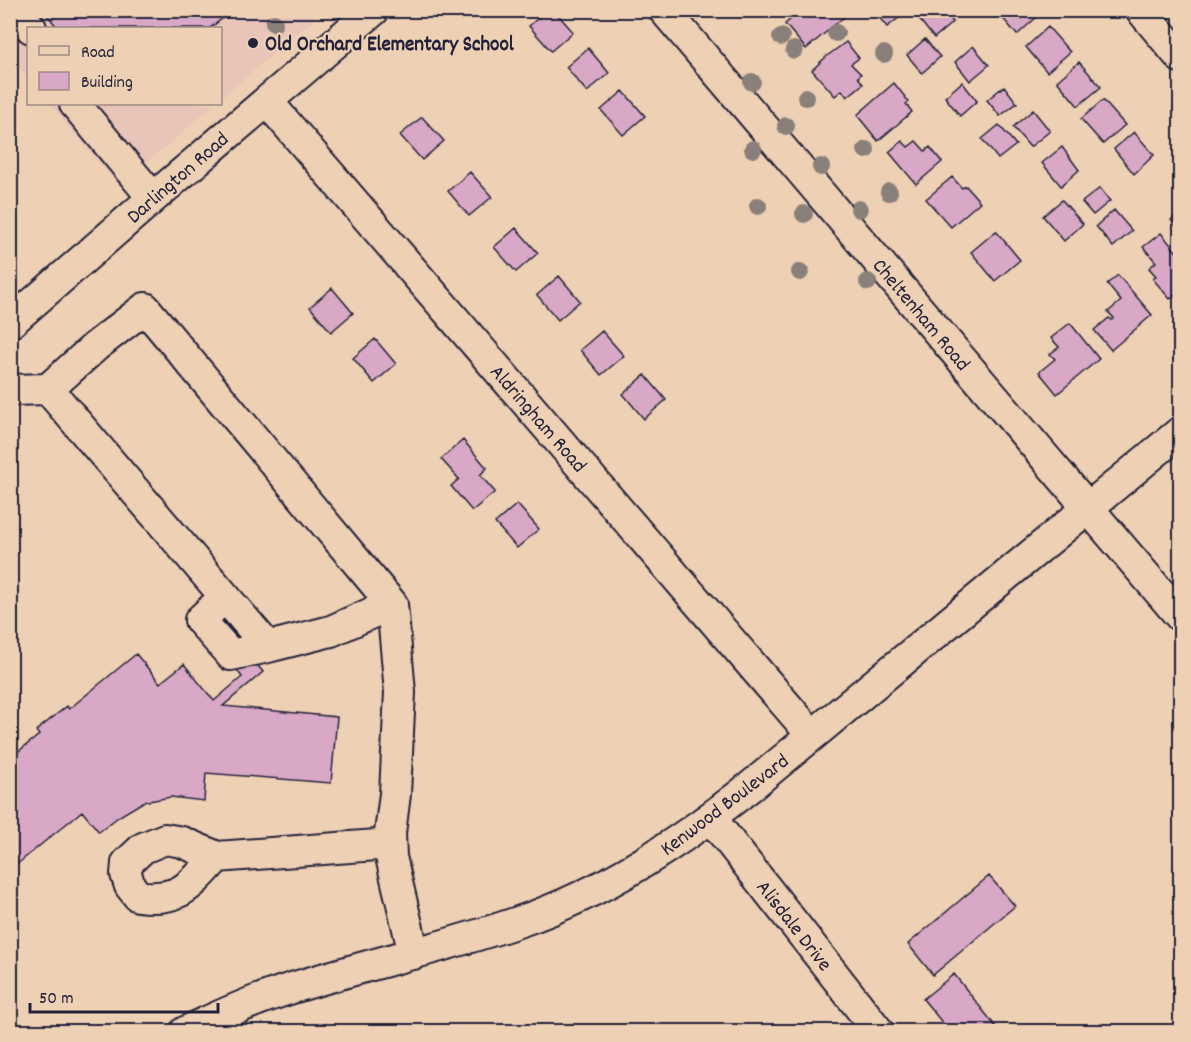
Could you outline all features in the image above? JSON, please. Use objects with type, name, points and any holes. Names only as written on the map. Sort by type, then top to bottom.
[{"type":"street","points":[[16,10],[30,27]]},
{"type":"street","name":"Darlington Road","points":[[10,323],[374,10]]},
{"type":"street","name":"Cheltenham Road","points":[[664,10],[1180,616]]},
{"type":"street","points":[[1141,10],[1180,57]]},
{"type":"street","name":"Aldringham Road","points":[[267,100],[812,735]]},
{"type":"street","points":[[76,105],[153,198]]},
{"type":"street","points":[[10,387],[13,390],[48,389],[96,346],[145,308],[392,604],[400,692],[390,844],[414,954]]},
{"type":"street","points":[[48,389],[268,647],[331,631],[392,604]]},
{"type":"street","name":"Kenwood Boulevard","points":[[185,1032],[285,990],[524,921],[577,898],[663,851],[711,818],[1180,432]]},
{"type":"street","name":"Alisdale Drive","points":[[711,818],[879,1032]]},
{"type":"street","points":[[217,857],[390,844]]},
{"type":"shaded area","name":"Old Orchard Elementary School","points":[[10,11],[323,11],[222,97],[222,27],[27,27],[27,77],[11,57]]},
{"type":"shaded area","points":[[51,105],[214,105],[119,186]]},
{"type":"building","name":"Old Orchard Elementary School","points":[[43,10],[228,10],[223,18],[211,27],[57,27]]},
{"type":"building","points":[[547,10],[554,10],[573,32],[551,51],[529,26]]},
{"type":"building","points":[[802,10],[817,10],[821,15],[827,10],[838,10],[844,17],[806,49],[785,24]]},
{"type":"building","points":[[873,10],[903,10],[905,13],[887,27]]},
{"type":"building","points":[[930,10],[943,10],[953,22],[934,38],[919,19]]},
{"type":"building","points":[[996,10],[1035,10],[1039,15],[1017,35]]},
{"type":"building","points":[[1048,27],[1070,52],[1047,72],[1026,47]]},
{"type":"building","points":[[925,39],[940,57],[922,73],[907,55]]},
{"type":"building","points":[[846,42],[859,58],[851,64],[861,74],[858,77],[863,84],[847,97],[842,90],[835,96],[812,70]]},
{"type":"building","points":[[973,46],[989,65],[970,81],[955,62]]},
{"type":"building","points":[[588,48],[609,73],[587,92],[566,67]]},
{"type":"building","points":[[1079,62],[1101,87],[1078,106],[1057,81]]},
{"type":"building","points":[[962,82],[977,101],[960,116],[945,97]]},
{"type":"building","points":[[894,83],[909,102],[906,104],[912,112],[878,141],[857,115]]},
{"type":"building","points":[[1004,86],[1017,103],[1000,116],[987,100]]},
{"type":"building","points":[[623,91],[645,116],[623,135],[601,110]]},
{"type":"building","points":[[1103,100],[1125,125],[1103,144],[1081,119]]},
{"type":"building","points":[[1033,110],[1050,131],[1030,147],[1013,127]]},
{"type":"building","points":[[422,117],[444,141],[422,160],[400,135]]},
{"type":"building","points":[[999,125],[1016,145],[998,159],[982,139]]},
{"type":"building","points":[[1134,132],[1154,155],[1134,174],[1114,149]]},
{"type":"building","points":[[902,141],[908,147],[916,141],[925,151],[930,147],[942,162],[916,184],[889,152]]},
{"type":"building","points":[[1062,147],[1079,170],[1061,186],[1042,163]]},
{"type":"building","points":[[470,172],[492,197],[469,216],[448,191]]},
{"type":"building","points":[[952,177],[962,188],[966,186],[980,202],[951,227],[926,199]]},
{"type":"building","points":[[1100,188],[1110,201],[1093,215],[1082,202]]},
{"type":"building","points":[[1062,200],[1083,224],[1064,241],[1043,216]]},
{"type":"building","points":[[1114,210],[1132,231],[1113,247],[1096,226]]},
{"type":"building","points":[[1180,212],[1180,231],[1171,220]]},
{"type":"building","points":[[516,228],[538,253],[516,272],[494,247]]},
{"type":"building","points":[[996,231],[1020,260],[995,281],[971,252]]},
{"type":"building","points":[[1161,233],[1180,254],[1180,291],[1170,299],[1153,279],[1156,276],[1149,268],[1156,262],[1143,247]]},
{"type":"building","points":[[1118,275],[1152,315],[1111,350],[1094,330],[1109,318],[1112,320],[1114,318],[1108,312],[1121,301],[1107,284]]},
{"type":"building","points":[[559,276],[580,301],[558,320],[537,295]]},
{"type":"building","points":[[332,288],[353,313],[331,332],[310,307]]},
{"type":"building","points":[[1070,323],[1099,359],[1057,394],[1039,372],[1055,359],[1050,354],[1059,347],[1051,338]]},
{"type":"building","points":[[602,331],[624,356],[601,375],[580,350]]},
{"type":"building","points":[[375,339],[396,364],[374,383],[353,358]]},
{"type":"building","points":[[645,375],[666,400],[644,419],[623,394]]},
{"type":"building","points":[[463,440],[487,468],[480,475],[495,492],[472,511],[451,486],[459,479],[441,459]]},
{"type":"building","points":[[517,504],[539,529],[517,548],[495,523]]},
{"type":"building","points":[[136,654],[160,683],[184,664],[214,701],[242,677],[237,670],[251,657],[263,672],[223,706],[337,717],[331,783],[206,773],[204,801],[171,797],[143,802],[99,832],[82,811],[10,870],[10,758],[39,735],[36,731],[67,706],[69,709]]},
{"type":"building","points":[[989,876],[1015,906],[933,975],[908,944]]},
{"type":"building","points":[[954,974],[1000,1032],[950,1032],[923,999]]},
{"type":"place","name":"Old Orchard Elementary School","points":[[253,43]]}]
